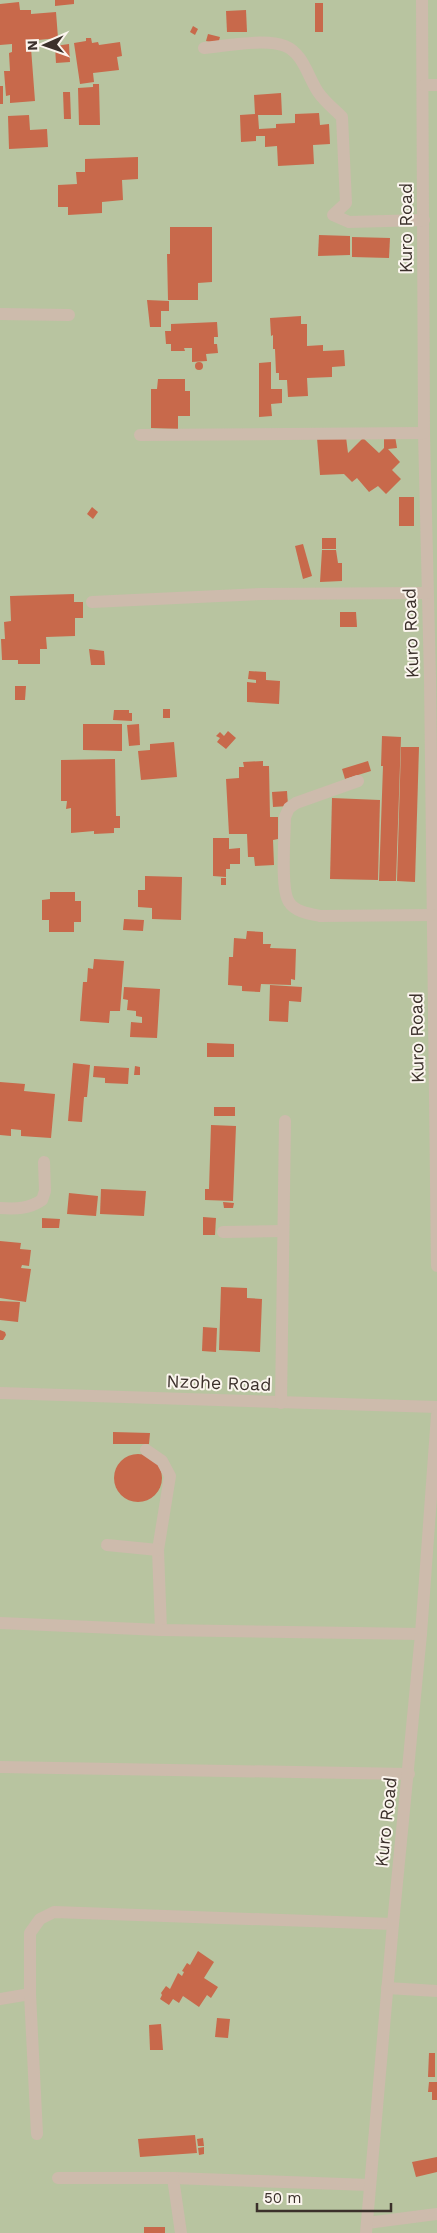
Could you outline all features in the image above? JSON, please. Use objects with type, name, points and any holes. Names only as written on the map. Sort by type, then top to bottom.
[{"type":"street","name":"Kuro Road","points":[[422,0],[424,85],[424,433],[432,544],[427,593],[434,678],[433,914],[437,1266]]},
{"type":"street","points":[[204,48],[265,43],[285,46],[297,56],[307,69],[318,92],[342,117],[346,203],[333,215],[349,222],[424,220]]},
{"type":"street","points":[[424,85],[437,85]]},
{"type":"street","points":[[0,314],[69,315]]},
{"type":"street","points":[[140,435],[424,433]]},
{"type":"street","points":[[92,602],[261,594],[427,593]]},
{"type":"street","points":[[358,781],[296,803],[289,808],[285,817],[284,885],[289,903],[303,913],[320,916],[433,914]]},
{"type":"street","points":[[281,1403],[285,1121]]},
{"type":"street","points":[[0,1208],[32,1207],[42,1200],[44,1191],[44,1162]]},
{"type":"street","points":[[223,1232],[282,1231]]},
{"type":"street","name":"Nzohe Road","points":[[0,1392],[437,1407]]},
{"type":"street","name":"Kuro Road","points":[[367,2228],[387,1988],[422,1634],[437,1415]]},
{"type":"street","points":[[146,1450],[162,1461],[170,1476],[158,1550],[161,1630]]},
{"type":"street","points":[[107,1545],[158,1550]]},
{"type":"street","points":[[0,1623],[161,1630],[422,1634]]},
{"type":"street","points":[[0,1767],[409,1774]]},
{"type":"street","points":[[36,2134],[30,1994],[30,1933],[40,1919],[54,1912],[393,1924]]},
{"type":"street","points":[[387,1988],[437,1991]]},
{"type":"street","points":[[0,1999],[30,1994]]},
{"type":"street","points":[[58,2178],[173,2178],[370,2185]]},
{"type":"street","points":[[173,2178],[181,2233]]},
{"type":"street","points":[[367,2228],[437,2214]]},
{"type":"green space","points":[[0,0],[437,0],[437,2233],[0,2233]]},
{"type":"building","points":[[55,0],[74,0],[74,4],[55,6]]},
{"type":"building","points":[[19,2],[20,10],[31,10],[31,14],[56,12],[58,38],[38,40],[38,47],[31,48],[35,101],[10,103],[10,95],[6,96],[4,71],[10,71],[9,53],[12,52],[12,44],[0,45],[0,4]]},
{"type":"building","points":[[315,3],[323,3],[323,32],[315,32]]},
{"type":"building","points":[[246,10],[247,32],[227,32],[226,11]]},
{"type":"building","points":[[193,26],[198,29],[195,35],[190,32]]},
{"type":"building","points":[[208,34],[220,37],[218,44],[206,41]]},
{"type":"building","points":[[86,38],[91,38],[92,43],[98,42],[99,45],[120,42],[122,56],[117,57],[119,70],[93,73],[94,82],[80,84],[74,43],[86,41]]},
{"type":"building","points":[[69,44],[70,62],[56,63],[55,46]]},
{"type":"building","points":[[93,84],[99,84],[100,125],[79,125],[78,88],[93,87]]},
{"type":"building","points":[[0,86],[3,86],[3,104],[0,104]]},
{"type":"building","points":[[63,92],[70,92],[71,119],[64,119]]},
{"type":"building","points":[[281,93],[282,115],[258,115],[259,129],[276,128],[276,124],[295,123],[295,114],[319,113],[320,125],[329,124],[330,144],[313,145],[314,164],[278,166],[277,146],[265,147],[265,136],[256,136],[256,141],[241,142],[240,115],[255,114],[254,95]]},
{"type":"building","points":[[29,115],[30,130],[47,129],[48,147],[9,149],[8,116]]},
{"type":"building","points":[[138,157],[138,179],[122,180],[123,200],[102,202],[102,213],[68,215],[68,207],[58,207],[58,185],[77,184],[76,172],[85,172],[85,159]]},
{"type":"building","points":[[170,227],[212,227],[212,282],[198,283],[198,300],[168,300],[167,254],[170,254]]},
{"type":"building","points":[[319,235],[350,236],[350,255],[318,256]]},
{"type":"building","points":[[352,237],[390,238],[389,258],[352,257]]},
{"type":"building","points":[[147,300],[169,301],[169,311],[161,311],[161,327],[150,327]]},
{"type":"building","points":[[301,316],[301,324],[307,324],[307,346],[323,345],[323,351],[344,350],[345,366],[332,367],[332,377],[307,378],[308,396],[288,397],[287,380],[279,380],[279,373],[276,373],[275,349],[273,349],[270,318]]},
{"type":"building","points":[[217,322],[218,337],[214,337],[214,344],[217,344],[218,353],[206,354],[207,361],[192,362],[192,348],[184,348],[185,351],[171,351],[171,344],[166,344],[165,331],[171,331],[171,324]]},
{"type":"building","points":[[199,362],[203,366],[199,370],[195,366]]},
{"type":"building","points":[[271,362],[271,389],[282,389],[282,403],[271,404],[272,416],[259,417],[259,363]]},
{"type":"building","points":[[158,379],[185,379],[185,391],[190,391],[190,416],[178,416],[178,429],[151,428],[151,389],[157,389]]},
{"type":"building","points":[[395,436],[397,448],[388,449],[400,462],[392,470],[401,479],[386,494],[378,486],[369,492],[357,478],[352,482],[344,474],[320,475],[317,438],[346,437],[348,453],[363,438],[379,453],[384,448],[384,437]]},
{"type":"building","points":[[399,497],[414,497],[414,526],[399,526]]},
{"type":"building","points":[[92,507],[98,512],[93,519],[87,514]]},
{"type":"building","points":[[322,538],[336,538],[336,549],[322,549]]},
{"type":"building","points":[[303,544],[312,576],[303,579],[295,546]]},
{"type":"building","points":[[322,550],[336,550],[338,563],[342,563],[342,581],[320,582]]},
{"type":"building","points":[[74,594],[74,602],[83,602],[83,618],[75,618],[75,636],[46,637],[47,649],[40,649],[40,664],[18,664],[18,660],[2,660],[1,639],[5,639],[4,622],[11,621],[10,596]]},
{"type":"building","points":[[340,612],[356,612],[357,627],[340,627]]},
{"type":"building","points":[[89,649],[104,651],[105,665],[91,665]]},
{"type":"building","points":[[249,671],[266,672],[266,680],[280,681],[279,704],[247,702],[247,682],[256,683],[256,680],[248,679]]},
{"type":"building","points":[[15,686],[26,686],[25,700],[15,700]]},
{"type":"building","points":[[163,709],[170,709],[170,718],[163,718]]},
{"type":"building","points":[[114,710],[129,710],[129,713],[132,713],[132,721],[113,720]]},
{"type":"building","points":[[83,724],[122,724],[122,751],[83,750]]},
{"type":"building","points":[[139,724],[140,745],[129,746],[127,725]]},
{"type":"building","points":[[228,731],[236,738],[226,749],[217,742],[220,738],[216,736],[220,732],[224,736]]},
{"type":"building","points":[[382,736],[401,737],[396,881],[379,881],[383,766],[381,766]]},
{"type":"building","points":[[174,742],[177,777],[141,780],[138,751],[150,750],[150,744]]},
{"type":"building","points":[[401,747],[419,747],[415,882],[397,881]]},
{"type":"building","points":[[115,759],[116,816],[120,816],[120,828],[114,828],[114,833],[94,834],[94,831],[71,833],[71,808],[66,809],[67,801],[61,801],[61,760]]},
{"type":"building","points":[[263,761],[263,766],[269,766],[270,817],[278,817],[278,839],[273,840],[274,865],[255,866],[254,857],[248,857],[247,834],[229,834],[226,779],[239,778],[239,767],[244,767],[243,762]]},
{"type":"building","points":[[368,761],[371,771],[345,779],[342,769]]},
{"type":"building","points":[[287,791],[288,806],[273,807],[272,792]]},
{"type":"building","points":[[332,798],[380,800],[378,880],[330,879]]},
{"type":"building","points":[[213,838],[229,838],[229,849],[240,848],[240,864],[230,864],[230,869],[226,869],[226,877],[213,876]]},
{"type":"building","points":[[145,876],[182,877],[181,920],[152,919],[152,908],[138,907],[138,890],[145,890]]},
{"type":"building","points":[[221,878],[226,878],[226,885],[221,885]]},
{"type":"building","points":[[50,892],[75,892],[75,901],[81,901],[81,922],[74,922],[74,932],[49,932],[49,920],[42,920],[42,900],[50,899]]},
{"type":"building","points":[[124,919],[144,920],[143,931],[123,930]]},
{"type":"building","points":[[247,931],[263,932],[263,944],[271,944],[270,948],[296,949],[295,980],[291,979],[291,985],[261,984],[260,992],[242,991],[242,986],[228,985],[229,957],[233,957],[234,938],[246,939]]},
{"type":"building","points":[[94,959],[124,961],[120,1011],[110,1011],[109,1023],[80,1021],[83,982],[87,982],[88,968],[93,969]]},
{"type":"building","points":[[270,985],[302,987],[301,1002],[289,1001],[288,1022],[269,1021]]},
{"type":"building","points":[[124,987],[160,989],[157,1038],[130,1037],[131,1022],[142,1023],[142,1017],[136,1016],[136,1011],[127,1010],[128,1000],[123,999]]},
{"type":"building","points":[[207,1043],[234,1044],[234,1057],[207,1057]]},
{"type":"building","points":[[73,1063],[90,1065],[82,1122],[68,1121]]},
{"type":"building","points":[[94,1066],[129,1068],[128,1084],[105,1083],[105,1078],[93,1077]]},
{"type":"building","points":[[135,1066],[140,1067],[140,1075],[134,1075]]},
{"type":"building","points":[[0,1082],[25,1084],[24,1091],[55,1094],[51,1138],[21,1136],[21,1130],[11,1129],[11,1136],[0,1135]]},
{"type":"building","points":[[214,1107],[235,1107],[235,1116],[214,1116]]},
{"type":"building","points":[[211,1125],[236,1126],[233,1201],[205,1200],[205,1189],[209,1189]]},
{"type":"building","points":[[101,1189],[146,1191],[144,1216],[100,1214]]},
{"type":"building","points":[[69,1193],[98,1196],[96,1216],[67,1214]]},
{"type":"building","points":[[223,1202],[234,1203],[233,1208],[224,1208]]},
{"type":"building","points":[[203,1217],[216,1218],[215,1235],[203,1235]]},
{"type":"building","points":[[42,1218],[60,1219],[59,1228],[42,1228]]},
{"type":"building","points":[[0,1241],[21,1243],[20,1249],[31,1250],[29,1266],[22,1265],[21,1268],[31,1269],[26,1302],[0,1298]]},
{"type":"building","points":[[221,1287],[247,1288],[247,1298],[262,1299],[260,1352],[219,1350]]},
{"type":"building","points":[[0,1301],[20,1302],[18,1322],[0,1320]]},
{"type":"building","points":[[203,1327],[217,1328],[216,1352],[202,1351]]},
{"type":"building","points":[[0,1330],[5,1332],[6,1335],[3,1340],[0,1340]]},
{"type":"building","points":[[113,1432],[150,1433],[149,1444],[113,1444]]},
{"type":"building","points":[[133,1454],[143,1454],[152,1458],[158,1464],[161,1469],[161,1487],[152,1498],[143,1502],[133,1502],[124,1498],[118,1492],[114,1483],[114,1473],[118,1464],[124,1458]]},
{"type":"building","points":[[198,1951],[214,1962],[204,1978],[218,1987],[211,1998],[207,1995],[199,2007],[183,1996],[179,2003],[173,1999],[169,2005],[160,1999],[161,1993],[166,1986],[170,1989],[178,1973],[182,1976],[184,1972],[182,1971],[187,1963],[190,1965]]},
{"type":"building","points":[[217,2018],[230,2019],[228,2038],[215,2037]]},
{"type":"building","points":[[161,2024],[163,2050],[150,2050],[149,2025]]},
{"type":"building","points":[[429,2053],[435,2053],[435,2077],[428,2077]]},
{"type":"building","points":[[429,2082],[437,2082],[437,2100],[432,2100],[432,2092],[428,2092]]},
{"type":"building","points":[[195,2135],[197,2153],[140,2157],[138,2139]]},
{"type":"building","points":[[203,2138],[204,2146],[198,2146],[197,2139]]},
{"type":"building","points":[[204,2147],[204,2154],[199,2155],[198,2148]]},
{"type":"building","points":[[437,2157],[437,2172],[416,2177],[412,2162]]},
{"type":"building","points":[[144,2227],[165,2227],[165,2233],[144,2233]]}]
